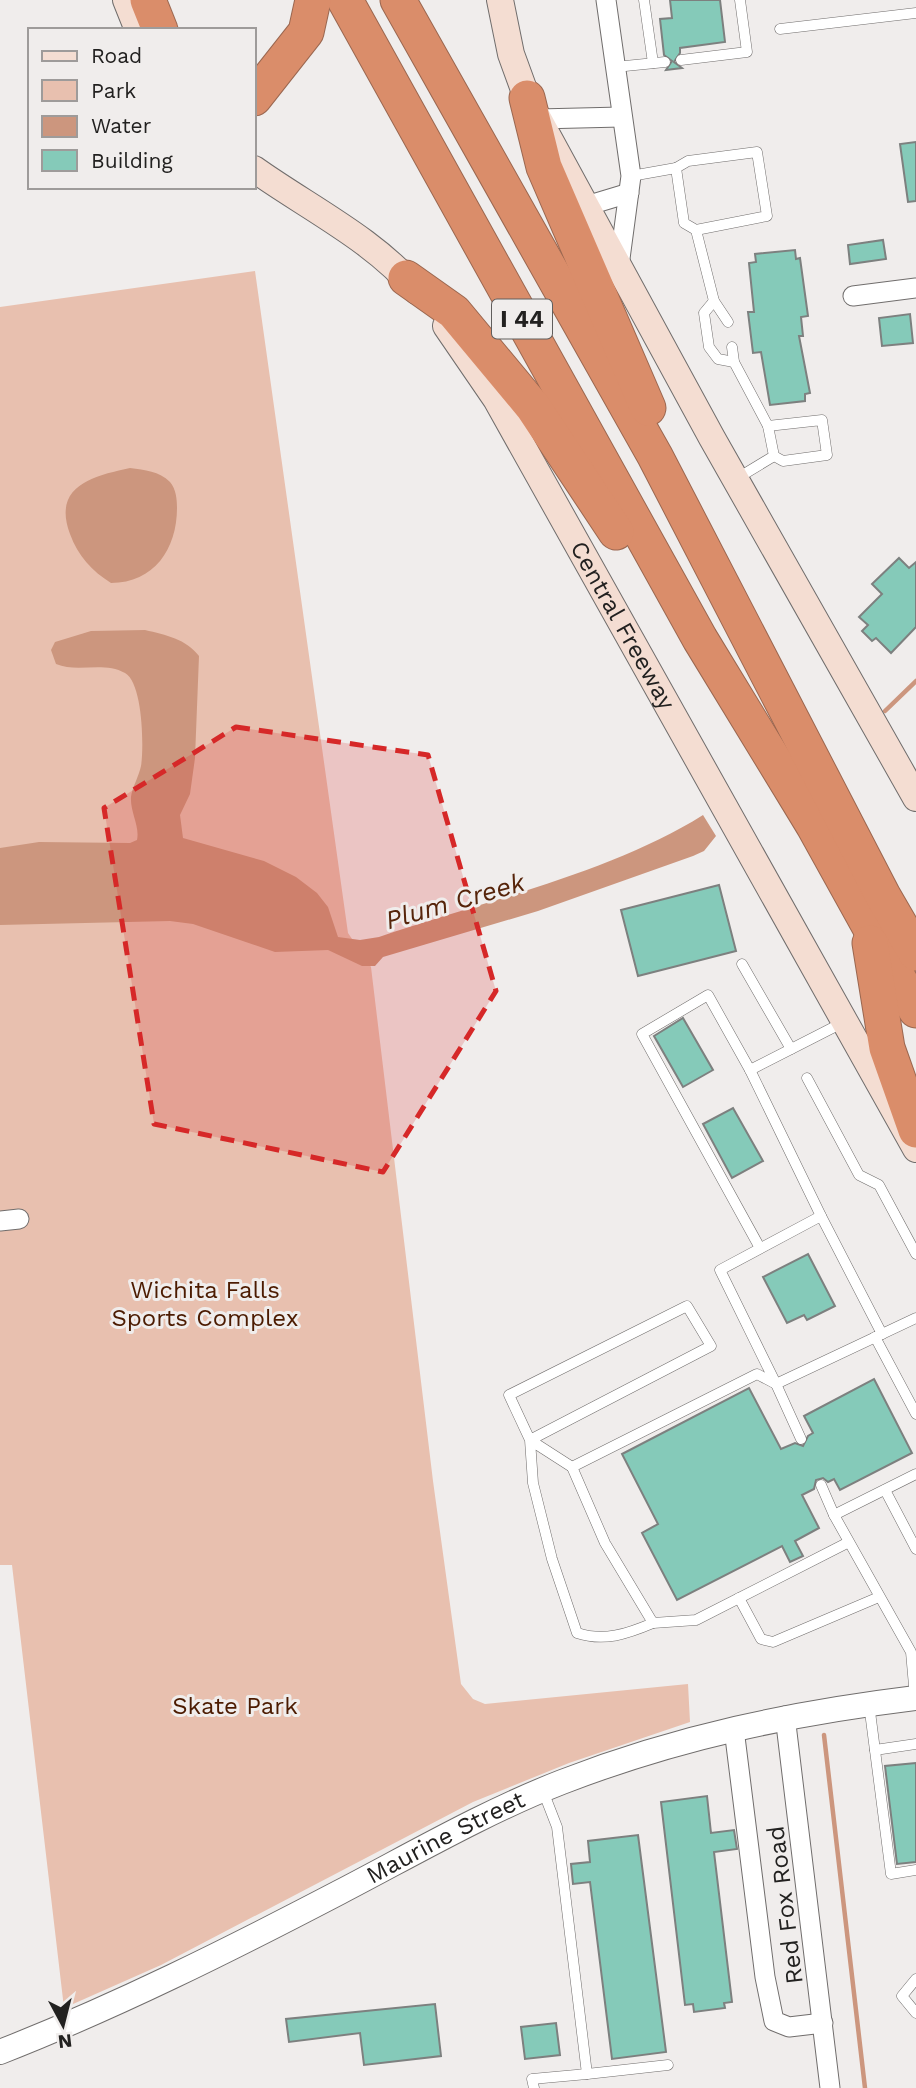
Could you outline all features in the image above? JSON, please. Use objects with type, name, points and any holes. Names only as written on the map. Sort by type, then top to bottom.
[{"type":"highway","points":[[148,0],[159,28]]},
{"type":"highway","points":[[256,93],[266,70],[306,32],[314,6],[313,0]]},
{"type":"highway","name":"I 44","points":[[345,0],[700,639],[814,826],[874,907],[916,953]]},
{"type":"highway","name":"I 44","points":[[397,0],[655,456],[874,907],[916,1010]]},
{"type":"highway","points":[[533,108],[544,167],[646,399],[655,456]]},
{"type":"highway","points":[[406,278],[454,312],[533,407],[606,514],[642,577],[700,639]]},
{"type":"highway","points":[[874,907],[916,931]]},
{"type":"highway","points":[[874,907],[887,1048],[916,1130]]},
{"type":"main road","points":[[126,0],[137,28]]},
{"type":"main road","points":[[500,0],[511,54],[533,108],[736,479],[916,798]]},
{"type":"main road","name":"Central Freeway","points":[[256,170],[355,238],[406,278],[459,342],[496,399],[916,1149]]},
{"type":"street","points":[[606,0],[630,184],[620,266]]},
{"type":"street","points":[[533,108],[621,117]]},
{"type":"street","points":[[586,206],[630,184]]},
{"type":"street","points":[[853,296],[916,288]]},
{"type":"street","name":"Maurine Street","points":[[0,2052],[207,1960],[457,1830],[543,1791],[605,1767],[734,1728],[785,1716],[916,1698]]},
{"type":"street","name":"Red Fox Road","points":[[785,1716],[830,2088]]},
{"type":"street","points":[[734,1728],[765,1976],[774,2021],[789,2027],[823,2023]]},
{"type":"lane","points":[[644,0],[653,63]]},
{"type":"lane","points":[[681,60],[747,51],[740,0]]},
{"type":"lane","points":[[780,29],[916,13]]},
{"type":"lane","points":[[615,67],[665,62]]},
{"type":"lane","points":[[630,184],[688,161],[757,152],[767,216],[696,230],[684,223],[676,168]]},
{"type":"lane","points":[[696,230],[714,301],[727,322]]},
{"type":"lane","points":[[714,301],[704,313],[709,347],[718,359],[734,362]]},
{"type":"lane","points":[[732,347],[734,362],[768,426],[774,456],[783,461],[827,455],[822,420],[768,426]]},
{"type":"lane","points":[[736,479],[774,456]]},
{"type":"lane","points":[[743,964],[791,1049]]},
{"type":"lane","points":[[760,1248],[642,1034],[708,995],[750,1070],[916,1414]]},
{"type":"lane","points":[[750,1070],[845,1021]]},
{"type":"lane","points":[[807,1078],[859,1175],[879,1185],[916,1254]]},
{"type":"lane","points":[[801,1439],[720,1270],[821,1216]]},
{"type":"lane","points":[[530,1440],[711,1346],[687,1306],[509,1395],[530,1440],[536,1496],[552,1559],[577,1633],[596,1639],[631,1633],[653,1623],[696,1620],[847,1543]]},
{"type":"lane","points":[[776,1384],[916,1318]]},
{"type":"lane","points":[[572,1466],[757,1374],[776,1384]]},
{"type":"lane","points":[[530,1440],[572,1466],[605,1543],[653,1623]]},
{"type":"lane","points":[[834,1515],[916,1474]]},
{"type":"lane","points":[[821,1485],[847,1543],[913,1650],[916,1698]]},
{"type":"lane","points":[[884,1490],[916,1549]]},
{"type":"lane","points":[[739,1598],[761,1639],[773,1642],[795,1635],[879,1597]]},
{"type":"lane","points":[[869,1703],[891,1874],[916,1870]]},
{"type":"lane","points":[[875,1750],[916,1744]]},
{"type":"lane","points":[[543,1791],[557,1827],[587,2074]]},
{"type":"lane","points":[[916,1979],[902,1996],[916,2013]]},
{"type":"lane","points":[[534,2088],[532,2079],[668,2065]]},
{"type":"highlighted area","points":[[236,727],[428,755],[496,991],[383,1172],[154,1124],[104,808]]},
{"type":"green space","name":"Wichita Falls Sports Complex","points":[[255,271],[348,933],[371,967],[433,1481],[461,1684],[473,1699],[485,1704],[688,1684],[690,1722],[569,1763],[473,1802],[161,1965],[64,2008],[12,1565],[0,1565],[0,307]]},
{"type":"water","points":[[130,468],[156,473],[170,482],[176,498],[176,523],[167,550],[151,570],[139,577],[111,583],[92,568],[77,549],[66,518],[67,505],[71,494],[79,486],[102,475]]},
{"type":"water","points":[[145,630],[182,642],[199,656],[195,758],[190,794],[180,815],[183,838],[264,861],[296,877],[317,893],[328,907],[338,937],[360,940],[379,937],[546,884],[629,853],[703,815],[716,836],[704,851],[693,856],[538,911],[383,957],[375,966],[362,966],[328,950],[275,952],[193,924],[170,921],[0,925],[0,848],[39,842],[130,843],[137,840],[131,797],[141,766],[142,731],[136,689],[125,673],[117,670],[73,668],[56,664],[51,650],[55,642],[91,631]]},
{"type":"building","points":[[670,0],[720,0],[725,42],[680,48],[674,62],[682,68],[666,70],[672,61],[664,55],[660,19],[672,18]]},
{"type":"building","points":[[916,142],[916,201],[908,202],[900,144]]},
{"type":"building","points":[[883,240],[886,259],[850,264],[848,245]]},
{"type":"building","points":[[795,250],[796,259],[800,258],[808,316],[801,317],[803,336],[799,336],[810,393],[805,394],[805,401],[770,405],[761,352],[753,353],[748,312],[754,312],[749,263],[756,262],[755,254]]},
{"type":"building","points":[[910,314],[913,343],[882,346],[879,318]]},
{"type":"building","points":[[899,558],[909,568],[916,562],[916,627],[891,653],[876,638],[872,641],[862,631],[868,625],[859,617],[882,594],[872,584]]},
{"type":"building","points":[[719,885],[736,951],[638,976],[621,910]]},
{"type":"building","points":[[683,1018],[713,1070],[683,1087],[654,1036]]},
{"type":"building","points":[[733,1108],[763,1161],[732,1178],[703,1124]]},
{"type":"building","points":[[808,1254],[835,1306],[807,1320],[804,1315],[787,1323],[763,1277]]},
{"type":"building","points":[[874,1379],[912,1453],[840,1490],[834,1479],[828,1482],[823,1478],[816,1480],[814,1489],[802,1495],[819,1528],[795,1541],[803,1556],[790,1562],[782,1546],[677,1600],[642,1533],[658,1524],[622,1454],[749,1388],[781,1449],[795,1443],[803,1446],[808,1436],[813,1433],[804,1416]]},
{"type":"building","points":[[916,1763],[916,1862],[897,1864],[885,1766]]},
{"type":"building","points":[[707,1796],[711,1833],[734,1830],[737,1849],[714,1852],[732,2002],[724,2003],[725,2008],[694,2012],[693,2004],[685,2005],[661,1802]]},
{"type":"building","points":[[638,1835],[666,2052],[612,2059],[590,1882],[573,1884],[571,1864],[590,1862],[588,1841]]},
{"type":"building","points":[[435,2004],[441,2056],[364,2065],[360,2033],[289,2042],[286,2019]]},
{"type":"building","points":[[556,2023],[560,2055],[525,2059],[521,2027]]},
{"type":"waterway","name":"Plum Creek","points":[[885,711],[916,681]]},
{"type":"waterway","points":[[824,1735],[865,2088]]},
{"type":"park label","name":"Skate Park","points":[[235,1706]]}]
